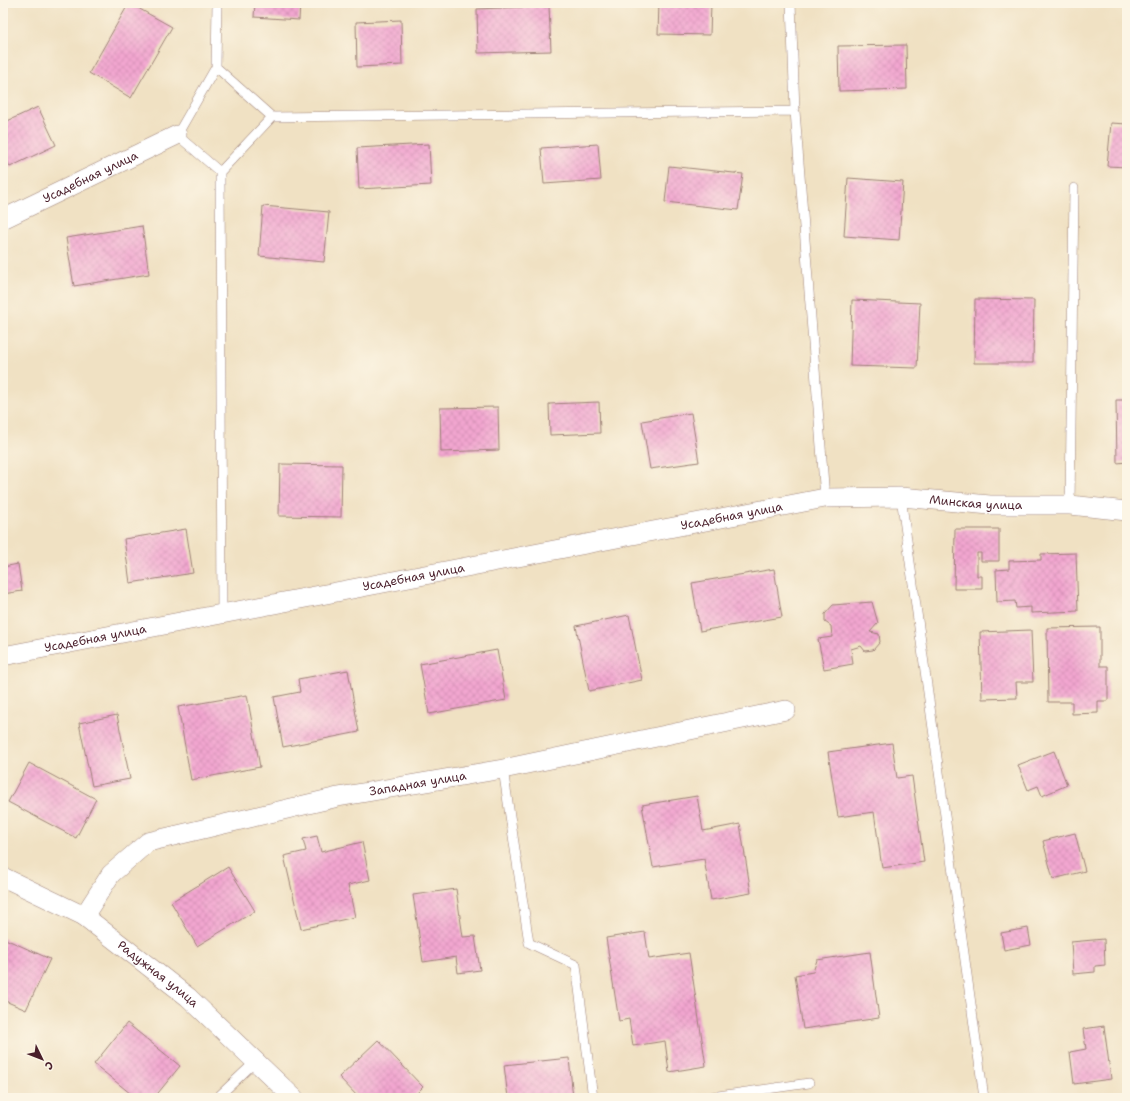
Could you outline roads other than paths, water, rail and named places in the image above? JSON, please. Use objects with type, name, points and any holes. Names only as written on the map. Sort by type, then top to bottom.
[{"type":"street","name":"Усадебная улица","points":[[3,219],[177,135]]},
{"type":"street","name":"Минская улица","points":[[825,498],[901,497],[990,505],[1070,505],[1127,511]]},
{"type":"street","name":"Усадебная улица","points":[[3,656],[825,498]]},
{"type":"street","name":"Западная улица","points":[[84,916],[111,874],[148,842],[338,797],[503,769],[786,710]]},
{"type":"street","name":"Радужная улица","points":[[3,877],[84,916],[188,997],[294,1098]]},
{"type":"lane","points":[[217,3],[216,67],[177,135],[220,172]]},
{"type":"lane","points":[[791,3],[795,111],[825,498]]},
{"type":"lane","points":[[216,67],[272,117],[795,111]]},
{"type":"lane","points":[[222,615],[220,172],[272,117]]},
{"type":"lane","points":[[1070,505],[1074,188]]},
{"type":"lane","points":[[901,497],[984,1098]]},
{"type":"lane","points":[[503,769],[529,943],[576,965],[593,1098]]},
{"type":"lane","points":[[217,1098],[256,1061]]},
{"type":"lane","points":[[704,1098],[809,1083]]}]
